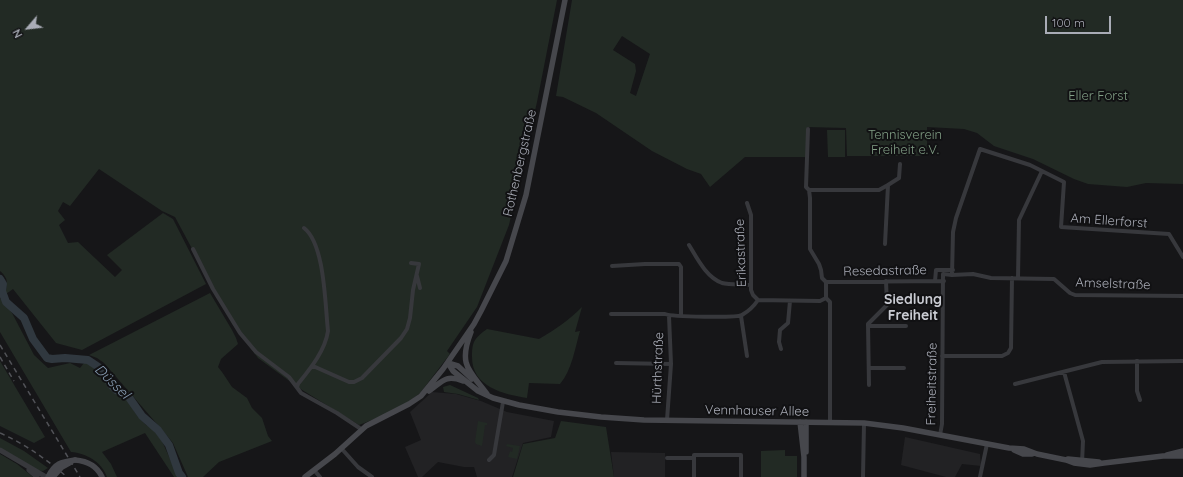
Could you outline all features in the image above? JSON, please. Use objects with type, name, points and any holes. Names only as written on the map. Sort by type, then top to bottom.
[{"type":"main road","name":"Rothenbergstraße","points":[[424,392],[448,362],[474,324],[506,261],[526,195],[565,0]]},
{"type":"main road","name":"Rothenbergstraße","points":[[466,357],[467,345],[474,324]]},
{"type":"main road","name":"Vennhauser Allee","points":[[466,357],[467,365],[471,374],[487,395]]},
{"type":"main road","name":"Vennhauser Allee","points":[[448,362],[458,366],[487,395]]},
{"type":"main road","name":"Vennhauser Allee","points":[[448,362],[454,371],[478,391],[503,402],[586,415],[667,420],[864,423],[888,425],[1011,449],[1024,449],[1037,454],[1082,462],[1104,462],[1163,456],[1183,456]]},
{"type":"main road","points":[[305,477],[341,448],[361,429],[409,404],[424,392],[430,391],[442,380],[455,378],[468,383]]},
{"type":"main road","points":[[803,422],[806,454],[804,457],[804,477]]},
{"type":"main road","name":"Vennhauser Allee","points":[[1163,456],[1183,451]]},
{"type":"main road","points":[[53,477],[62,467],[75,460]]},
{"type":"main road","points":[[47,477],[53,468],[58,464],[75,460],[90,464],[98,470],[102,477]]},
{"type":"street","points":[[808,129],[806,187],[809,190],[810,198],[810,249],[819,264],[822,278],[826,282],[826,298],[830,302],[830,423]]},
{"type":"street","name":"Am Ellerforst","points":[[952,272],[953,232],[956,218],[980,149],[1030,165],[1064,182],[1061,227],[1169,234],[1183,257]]},
{"type":"street","points":[[809,190],[879,190],[900,178],[900,164]]},
{"type":"street","points":[[1018,278],[1019,220],[1042,171]]},
{"type":"street","points":[[885,244],[888,185]]},
{"type":"street","name":"Erikastraße","points":[[747,203],[750,215],[751,285],[753,295],[758,300]]},
{"type":"street","points":[[297,387],[312,366],[325,343],[328,331],[319,254],[314,240],[309,232],[304,228]]},
{"type":"street","points":[[689,245],[706,270],[717,280],[723,283],[751,285]]},
{"type":"street","points":[[193,249],[210,284],[240,333],[256,352],[289,377],[301,393],[338,413],[361,429]]},
{"type":"street","points":[[312,366],[349,382],[354,382],[362,378],[401,338],[407,329],[410,318],[419,264],[411,263]]},
{"type":"street","points":[[612,266],[680,264],[682,294],[681,316]]},
{"type":"street","points":[[935,281],[936,270],[952,272]]},
{"type":"street","points":[[944,281],[944,274],[952,272]]},
{"type":"street","name":"Amselstraße","points":[[952,272],[973,274],[991,278],[1054,278],[1070,293],[1075,295],[1183,296]]},
{"type":"street","points":[[417,273],[420,288]]},
{"type":"street","points":[[942,356],[1002,356],[1007,354],[1011,348],[1012,278]]},
{"type":"street","points":[[869,385],[868,324],[887,305],[886,281]]},
{"type":"street","name":"Resedastraße","points":[[826,282],[944,281]]},
{"type":"street","name":"Freiheitstraße","points":[[940,435],[942,424],[944,281]]},
{"type":"street","points":[[611,314],[741,316],[754,306],[758,300],[820,301],[826,298]]},
{"type":"street","points":[[781,349],[780,330],[788,323],[790,300]]},
{"type":"street","name":"Hürthstraße","points":[[667,420],[671,364],[669,316]]},
{"type":"street","points":[[741,316],[747,356]]},
{"type":"street","points":[[868,326],[906,326]]},
{"type":"street","points":[[1137,361],[1137,392],[1140,400]]},
{"type":"street","points":[[1015,384],[1102,362],[1183,361]]},
{"type":"street","points":[[616,363],[671,364]]},
{"type":"street","points":[[869,368],[904,368]]},
{"type":"street","points":[[1064,372],[1083,441],[1082,462]]},
{"type":"street","points":[[489,460],[494,456],[503,402]]},
{"type":"street","points":[[863,477],[864,423]]},
{"type":"street","points":[[980,477],[987,444]]},
{"type":"street","points":[[341,448],[358,467],[372,477]]},
{"type":"street","points":[[0,450],[47,477]]},
{"type":"street","points":[[667,458],[694,458],[694,455],[741,455],[741,477]]},
{"type":"street","points":[[694,458],[694,477]]},
{"type":"street","points":[[23,464],[37,477]]},
{"type":"street","points":[[314,470],[320,477]]},
{"type":"shaded area","points":[[432,392],[456,394],[481,401],[507,412],[554,421],[551,437],[523,443],[512,477],[477,477],[474,467],[464,467],[438,462],[422,477],[418,477],[405,447],[421,440],[410,412]]},
{"type":"shaded area","points":[[905,437],[980,454],[981,466],[962,464],[955,477],[946,477],[901,465]]},
{"type":"shaded area","points":[[611,452],[665,453],[665,477],[614,477]]},
{"type":"green space","points":[[0,0],[557,0],[537,102],[509,225],[477,307],[447,351],[450,354],[420,393],[399,408],[359,425],[299,388],[258,358],[233,325],[175,217],[162,211],[99,169],[70,206],[63,202],[58,211],[65,220],[59,225],[68,243],[78,242],[115,277],[122,270],[107,255],[163,213],[173,219],[206,284],[82,350],[56,343],[13,289],[6,294],[6,279],[0,271]]},
{"type":"green space","name":"Eller Forst","points":[[572,0],[1183,0],[1183,184],[1146,183],[1127,187],[1088,184],[1074,179],[1033,159],[994,146],[977,133],[964,129],[927,127],[927,151],[923,151],[923,156],[847,156],[846,128],[807,127],[806,157],[745,157],[710,187],[701,174],[687,169],[652,151],[596,113],[563,97],[556,96]],"holes":[[[622,36],[650,54],[636,96],[630,93],[636,71],[635,64],[613,50]]]},
{"type":"green space","points":[[827,130],[845,130],[845,157],[828,157]]},
{"type":"green space","points":[[210,293],[232,330],[238,344],[221,359],[218,367],[232,387],[247,398],[252,408],[262,418],[268,436],[272,441],[219,462],[203,477],[188,477],[173,443],[104,363],[89,355]]},
{"type":"green space","points":[[0,298],[12,313],[34,355],[48,368],[70,363],[80,368],[84,363],[89,363],[101,372],[111,390],[128,401],[138,417],[146,425],[153,429],[162,441],[178,477],[174,477],[145,433],[102,452],[111,464],[117,477],[107,477],[105,472],[93,459],[82,454],[71,452],[0,332]]},
{"type":"green space","points":[[582,307],[575,332],[580,331],[573,359],[560,384],[529,383],[527,398],[499,391],[490,387],[477,376],[473,367],[473,345],[476,338],[487,329],[539,339],[562,324]]},
{"type":"green space","points":[[0,361],[45,437],[34,443],[0,426]]},
{"type":"green space","points":[[450,385],[478,398],[479,400],[444,392],[443,387]]},
{"type":"green space","points":[[478,421],[487,423],[487,425],[485,425],[482,446],[476,444],[475,442]]},
{"type":"green space","points":[[561,421],[606,427],[614,477],[513,477],[523,444],[555,438]]},
{"type":"green space","points":[[0,438],[24,451],[48,468],[43,471],[35,470],[0,448]]},
{"type":"green space","points":[[507,444],[520,446],[517,459],[508,457],[513,448],[506,446]]},
{"type":"green space","points":[[785,450],[785,456],[797,456],[797,477],[761,477],[761,451]]},
{"type":"green space","points":[[0,454],[17,464],[33,477],[0,477]]},
{"type":"waterway","name":"Düssel","points":[[0,279],[3,284],[2,291],[6,302],[24,318],[33,339],[47,358],[88,360],[103,370],[111,385],[116,390],[128,396],[142,416],[158,430],[169,445],[179,473],[182,477]]},
{"type":"railway","points":[[0,345],[80,477]]},
{"type":"railway","points":[[0,357],[14,381]]},
{"type":"railway","points":[[0,433],[35,452],[67,477]]},
{"type":"district","name":"Siedlung Freiheit","points":[[913,308]]},
{"type":"park label","name":"Tennisverein Freiheit e.V.","points":[[905,142]]}]
